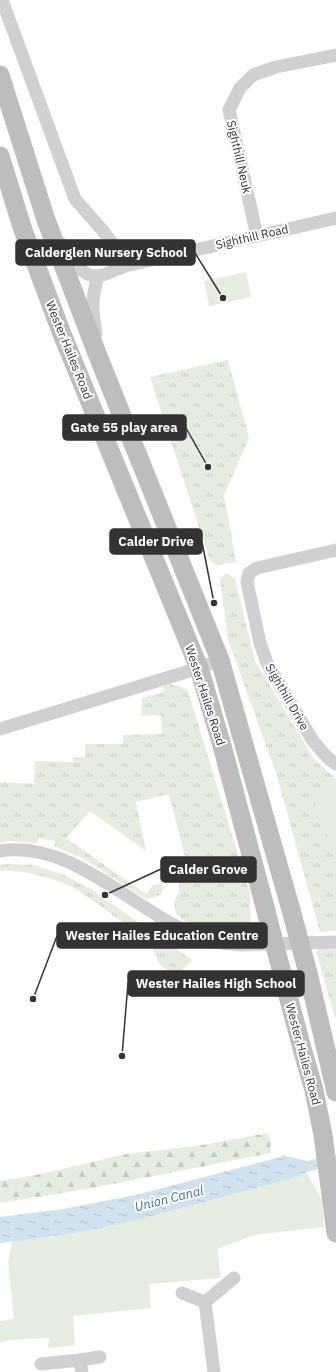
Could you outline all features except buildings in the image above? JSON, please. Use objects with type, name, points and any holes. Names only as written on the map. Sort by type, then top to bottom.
[{"type":"main road","name":"Wester Hailes Road","points":[[0,75],[46,220],[100,361],[220,660],[308,973],[336,1092]]},
{"type":"main road","name":"Wester Hailes Road","points":[[0,156],[23,230],[62,334],[199,668],[221,742],[314,1090],[323,1135],[336,1233]]},
{"type":"street","points":[[2,0],[75,199],[103,231],[122,256],[125,266]]},
{"type":"street","name":"Sighthill Neuk","points":[[257,236],[228,110],[240,88],[253,75],[276,67],[336,55]]},
{"type":"street","name":"Sighthill Road","points":[[98,276],[125,266],[336,218]]},
{"type":"street","points":[[46,220],[74,264],[86,273],[98,276],[94,288],[92,306],[100,361]]},
{"type":"street","name":"Sighthill Drive","points":[[336,550],[256,568],[249,573],[247,582],[260,643],[267,663],[313,741],[327,757],[336,764]]},
{"type":"street","points":[[0,729],[199,668],[220,660]]},
{"type":"street","points":[[0,851],[27,850],[44,853],[57,858],[102,880],[159,917],[186,931],[213,942],[241,945],[336,942]]},
{"type":"street","points":[[205,1302],[234,1278]]},
{"type":"street","points":[[182,1293],[205,1302]]},
{"type":"street","points":[[205,1302],[214,1372]]},
{"type":"street","points":[[41,1364],[81,1366],[100,1357]]},
{"type":"green space","points":[[246,272],[251,297],[209,306],[204,281]]},
{"type":"green space","points":[[228,360],[249,438],[224,495],[236,562],[217,565],[210,561],[150,377]]},
{"type":"green space","points":[[226,573],[235,579],[255,661],[314,759],[336,779],[336,931],[320,932],[277,776],[228,639],[220,579]]},
{"type":"green space","points":[[171,684],[184,688],[188,691],[250,894],[251,938],[211,932],[192,925],[176,914],[174,901],[179,892],[179,886],[174,860],[185,857],[169,794],[136,802],[146,851],[90,811],[66,838],[146,894],[153,885],[163,883],[163,890],[157,897],[154,898],[146,899],[82,858],[54,846],[55,841],[38,838],[37,843],[9,841],[0,843],[0,782],[34,784],[35,761],[73,762],[73,757],[85,757],[85,744],[123,744],[123,735],[162,734],[161,715],[141,716],[142,698],[164,692],[163,686]]},
{"type":"green space","points":[[333,777],[336,779],[336,858],[314,802]]},
{"type":"green space","points":[[0,865],[34,865],[64,875],[91,889],[192,960],[181,970],[170,971],[166,969],[159,963],[149,941],[145,937],[85,895],[66,884],[42,876],[16,871],[0,871]]},
{"type":"green space","points":[[336,948],[336,1021],[316,951],[318,950],[317,949]]},
{"type":"green space","points":[[268,1133],[271,1153],[87,1189],[0,1203],[0,1181],[41,1174],[126,1154],[202,1145]]},
{"type":"green space","points":[[306,1172],[322,1200],[324,1227],[254,1235],[217,1249],[221,1278],[149,1284],[151,1308],[73,1316],[75,1345],[48,1348],[49,1338],[10,1340],[0,1343],[0,1321],[14,1319],[8,1262],[12,1241],[62,1235],[133,1221],[301,1176]]},
{"type":"water","name":"Union Canal","points":[[336,1154],[336,1165],[306,1172],[301,1176],[133,1221],[62,1235],[0,1243],[0,1217],[63,1209],[140,1194],[281,1157],[282,1155],[307,1161]]},
{"type":"place","name":"Calderglen Nursery School","points":[[223,298]]},
{"type":"place","name":"Gate 55 play area","points":[[208,467]]},
{"type":"place","name":"Calder Drive","points":[[214,603]]},
{"type":"place","name":"Calder Grove","points":[[105,895]]},
{"type":"place","name":"Wester Hailes Education Centre","points":[[33,999]]},
{"type":"place","name":"Wester Hailes High School","points":[[122,1056]]}]
